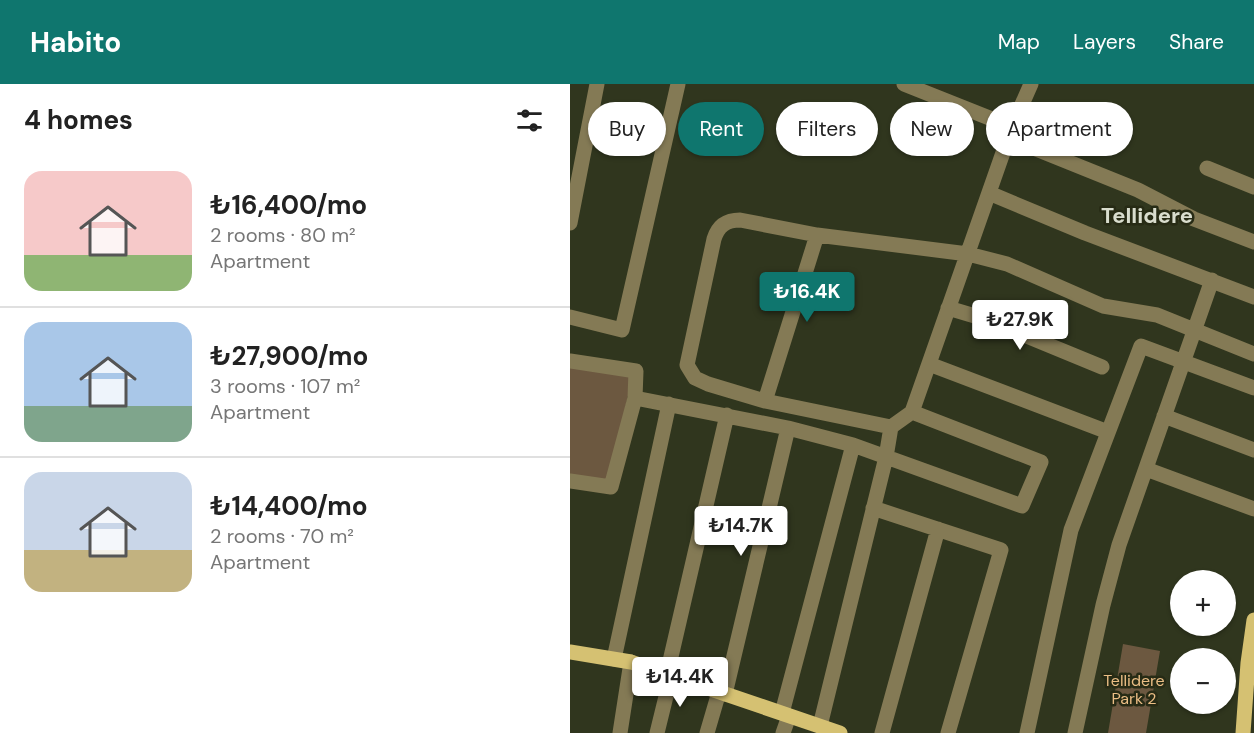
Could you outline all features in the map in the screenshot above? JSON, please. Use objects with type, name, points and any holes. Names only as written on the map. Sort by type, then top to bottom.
[{"type":"main road","points":[[1243,733],[1250,681],[1254,620]]},
{"type":"main road","points":[[570,652],[631,662],[840,733]]},
{"type":"street","points":[[570,223],[597,84]]},
{"type":"street","points":[[570,317],[622,330],[678,84]]},
{"type":"street","points":[[904,84],[986,122]]},
{"type":"street","points":[[1024,102],[1031,84]]},
{"type":"street","points":[[820,726],[886,457],[891,427],[912,412],[1003,156]]},
{"type":"street","points":[[1062,156],[1138,190],[1194,219],[1254,242]]},
{"type":"street","points":[[1207,168],[1254,187]]},
{"type":"street","points":[[989,193],[1085,233],[1254,297]]},
{"type":"street","points":[[891,427],[765,401],[701,382],[692,374],[687,365],[714,239],[719,228],[735,220],[817,235],[968,254],[1007,264],[1103,306],[1157,315],[1254,354]]},
{"type":"street","points":[[765,401],[817,235]]},
{"type":"street","points":[[1075,733],[1119,545],[1212,280]]},
{"type":"street","points":[[948,308],[985,319],[1102,367]]},
{"type":"street","points":[[1028,733],[1071,530],[1140,346],[1254,388]]},
{"type":"street","points":[[570,361],[636,371],[635,398],[611,488],[570,481]]},
{"type":"street","points":[[929,364],[1108,432]]},
{"type":"street","points":[[635,398],[788,428],[853,445],[1022,506],[1041,462],[912,412]]},
{"type":"street","points":[[614,659],[669,405]]},
{"type":"street","points":[[657,733],[727,415]]},
{"type":"street","points":[[1164,416],[1254,450]]},
{"type":"street","points":[[707,733],[722,693],[788,428]]},
{"type":"street","points":[[783,733],[853,445]]},
{"type":"street","points":[[1146,470],[1254,509]]},
{"type":"street","points":[[873,508],[1001,550],[948,733]]},
{"type":"street","points":[[882,733],[938,529]]},
{"type":"street","points":[[620,733],[631,662]]},
{"type":"green space","points":[[570,364],[633,374],[608,483],[570,477]]},
{"type":"green space","name":"Tellidere Park 2","points":[[1123,644],[1160,651],[1146,733],[1108,733]]},
{"type":"district","name":"Tellidere","points":[[1147,215]]}]
